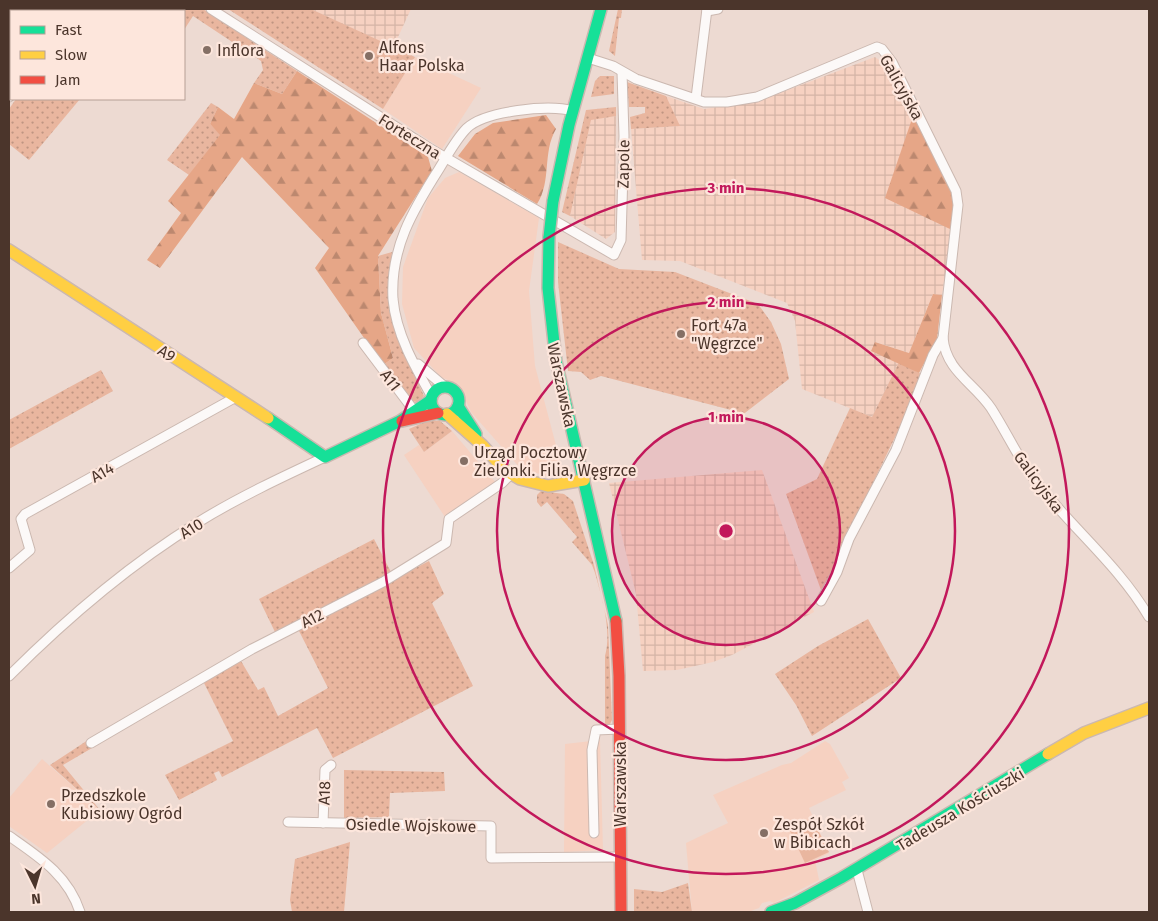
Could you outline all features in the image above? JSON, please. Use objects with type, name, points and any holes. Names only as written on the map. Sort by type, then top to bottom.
[{"type":"street","name":"Forteczna","points":[[211,9],[446,158],[614,255]]},
{"type":"street","name":"Warszawska","points":[[601,9],[573,110],[553,201],[549,237],[548,288],[553,345],[570,427],[616,617],[620,729],[621,912]]},
{"type":"street","points":[[696,98],[707,10],[718,9]]},
{"type":"street","name":"Galicyjska","points":[[588,58],[636,79],[704,102],[727,102],[757,97],[877,47],[882,49],[892,62],[956,191],[958,205],[943,338],[944,351],[949,363],[990,407],[1035,482],[1072,525],[1109,562],[1149,617]]},
{"type":"street","name":"Zapole","points":[[614,255],[621,240],[624,136],[622,72]]},
{"type":"street","points":[[573,110],[552,108],[492,115],[466,128],[408,219],[394,267],[395,310],[402,338],[432,398],[433,407],[482,445],[511,474],[526,481],[548,486],[584,480]]},
{"type":"street","name":"A9","points":[[9,250],[52,280],[236,396],[325,457]]},
{"type":"street","name":"Galicyjska","points":[[821,602],[837,572],[846,546],[896,450],[933,355],[943,338]]},
{"type":"street","name":"A11","points":[[362,343],[415,415]]},
{"type":"street","points":[[414,361],[445,387],[455,391],[458,396],[458,406],[482,445]]},
{"type":"street","points":[[432,398],[437,390],[445,387]]},
{"type":"street","name":"A14","points":[[9,568],[30,550],[21,519],[26,514],[236,396]]},
{"type":"street","name":"A10","points":[[415,415],[432,398]]},
{"type":"street","points":[[442,413],[454,412],[458,406]]},
{"type":"street","name":"A10","points":[[9,676],[51,634],[169,542],[198,522],[400,421],[415,415],[442,413]]},
{"type":"street","name":"A12","points":[[91,743],[252,648],[383,582],[435,552],[446,543],[449,519],[502,483],[511,474]]},
{"type":"street","name":"Tadeusza Kościuszki","points":[[771,912],[804,899],[856,870],[1084,734],[1109,722],[1149,708]]},
{"type":"street","points":[[594,833],[592,750],[596,730],[620,729]]},
{"type":"street","name":"A18","points":[[323,823],[325,770],[331,765]]},
{"type":"street","name":"Osiedle Wojskowe","points":[[288,822],[491,826],[491,858],[621,858]]},
{"type":"street","points":[[9,836],[45,861],[64,879],[80,912]]},
{"type":"street","points":[[856,870],[868,912]]},
{"type":"shaded area","points":[[145,9],[203,9],[297,71],[282,94],[254,83],[263,70],[261,61],[193,16],[185,28],[185,10]]},
{"type":"shaded area","points":[[228,9],[311,9],[415,57],[383,109]]},
{"type":"shaded area","points":[[311,9],[411,9],[393,48]]},
{"type":"shaded area","points":[[618,9],[622,9],[621,18],[619,18],[615,56],[609,51]]},
{"type":"shaded area","points":[[415,57],[481,88],[442,149],[383,109]]},
{"type":"shaded area","points":[[875,57],[889,67],[914,113],[952,230],[942,295],[933,294],[909,353],[876,342],[871,351],[899,362],[872,417],[802,389],[795,321],[787,303],[680,261],[642,260],[631,129],[679,126],[666,96],[704,109],[759,101]]},
{"type":"shaded area","points":[[600,76],[614,76],[614,94],[591,97],[595,81]]},
{"type":"shaded area","points":[[627,82],[666,96],[680,126],[631,129],[630,117],[645,113],[645,107],[629,107]]},
{"type":"shaded area","points":[[15,100],[79,100],[29,160],[9,144],[9,109]]},
{"type":"shaded area","points":[[211,103],[218,107],[210,124],[221,135],[189,175],[167,160]]},
{"type":"shaded area","points":[[616,107],[616,116],[591,120],[570,216],[562,212],[586,110]]},
{"type":"shaded area","points":[[616,116],[615,232],[606,239],[570,216],[591,119]]},
{"type":"shaded area","points":[[459,172],[539,218],[529,291],[535,366],[561,464],[546,476],[520,468],[471,412],[459,385],[441,377],[414,348],[402,304],[403,267],[428,198],[445,178]]},
{"type":"shaded area","points":[[558,242],[619,269],[675,272],[758,304],[771,322],[781,344],[789,379],[737,419],[731,410],[601,376],[590,380],[581,372],[568,371],[558,282]]},
{"type":"shaded area","points":[[392,252],[389,309],[396,334],[424,396],[417,402],[410,401],[383,365],[393,358],[381,313],[378,256]]},
{"type":"shaded area","points":[[899,362],[921,374],[900,427],[836,559],[833,570],[821,590],[786,494],[817,479],[850,408],[872,417]]},
{"type":"shaded area","points":[[101,370],[113,391],[9,449],[9,420]]},
{"type":"shaded area","points":[[427,421],[440,421],[452,431],[424,452],[409,429]]},
{"type":"shaded area","points":[[452,431],[496,483],[445,517],[404,455],[419,445],[424,452]]},
{"type":"shaded area","points":[[762,470],[814,612],[732,655],[713,662],[677,670],[643,671],[636,594],[609,483]]},
{"type":"shaded area","points":[[541,491],[564,494],[573,501],[601,593],[592,565],[572,542],[577,537],[547,502],[541,507],[537,502],[537,495]]},
{"type":"shaded area","points":[[374,539],[392,574],[275,632],[259,599]]},
{"type":"shaded area","points":[[429,561],[444,594],[432,603],[473,686],[333,758],[317,728],[222,777],[219,771],[214,773],[217,780],[179,800],[165,775],[233,741],[203,681],[241,661],[258,690],[264,687],[278,716],[328,688],[298,629]]},
{"type":"shaded area","points":[[604,607],[608,625],[612,720],[610,724],[605,724],[607,625]]},
{"type":"shaded area","points":[[868,619],[901,678],[812,736],[796,705],[775,674],[818,646]]},
{"type":"shaded area","points":[[88,740],[92,748],[63,765],[100,810],[50,765]]},
{"type":"shaded area","points":[[600,740],[603,850],[564,852],[565,744]]},
{"type":"shaded area","name":"Zespół Szkół w Bibicach","points":[[825,741],[830,744],[849,778],[842,782],[846,790],[809,808],[829,853],[815,860],[819,880],[774,903],[770,901],[762,903],[759,908],[748,912],[692,912],[686,843],[728,823],[713,795],[782,765],[791,763]]},
{"type":"shaded area","name":"Przedszkole Kubisiowy Ogród","points":[[42,759],[100,810],[47,853],[9,826],[9,798]]},
{"type":"shaded area","points":[[344,770],[444,772],[445,791],[390,793],[389,817],[344,818]]},
{"type":"shaded area","points":[[812,818],[829,852],[805,863],[789,829]]},
{"type":"shaded area","points":[[350,842],[344,912],[292,912],[290,900],[295,859]]},
{"type":"shaded area","points":[[688,883],[692,912],[634,912],[634,889],[662,892]]},
{"type":"green space","points":[[9,9],[92,9],[10,10],[9,42]]},
{"type":"green space","points":[[297,71],[428,157],[432,171],[378,256],[381,313],[393,358],[383,365],[315,268],[329,248],[242,157],[160,268],[147,260],[181,213],[168,201],[220,135],[210,124],[218,107],[234,119],[254,83],[282,94]]},
{"type":"green space","points":[[914,113],[954,192],[955,205],[952,230],[885,198]]},
{"type":"green space","points":[[546,115],[556,129],[549,148],[542,195],[537,204],[458,156],[475,134],[493,123]]},
{"type":"green space","points":[[933,294],[942,295],[937,339],[919,373],[871,351],[875,342],[909,353]]},
{"type":"traffic: fast","points":[[553,201],[569,125],[601,9]]},
{"type":"traffic: fast","points":[[549,237],[553,201]]},
{"type":"traffic: fast","points":[[549,237],[548,288],[556,361],[616,621]]},
{"type":"traffic: fast","points":[[445,387],[455,391],[459,401],[455,411],[445,415],[435,411],[431,401],[435,391],[445,387]]},
{"type":"traffic: fast","points":[[268,418],[325,457],[400,421],[431,400]]},
{"type":"traffic: fast","points":[[458,406],[476,434]]},
{"type":"traffic: fast","points":[[771,912],[795,903],[841,878],[1048,754]]},
{"type":"traffic: slow","points":[[9,250],[268,418]]},
{"type":"traffic: slow","points":[[447,414],[482,445],[505,470],[520,479],[548,486],[584,480]]},
{"type":"traffic: slow","points":[[1048,754],[1084,733],[1149,708]]},
{"type":"traffic: jam","points":[[402,421],[438,413]]},
{"type":"traffic: jam","points":[[616,621],[619,676],[621,912]]},
{"type":"place","name":"Inflora","points":[[207,50]]},
{"type":"place","name":"Alfons Haar Polska","points":[[369,56]]},
{"type":"place","name":"Fort 47a \"Węgrzce\"","points":[[681,334]]},
{"type":"place","name":"Urząd Pocztowy Zielonki. Filia, Węgrzce","points":[[464,461]]},
{"type":"place","name":"Przedszkole Kubisiowy Ogród","points":[[51,804]]},
{"type":"place","name":"Zespół Szkół w Bibicach","points":[[764,833]]}]
